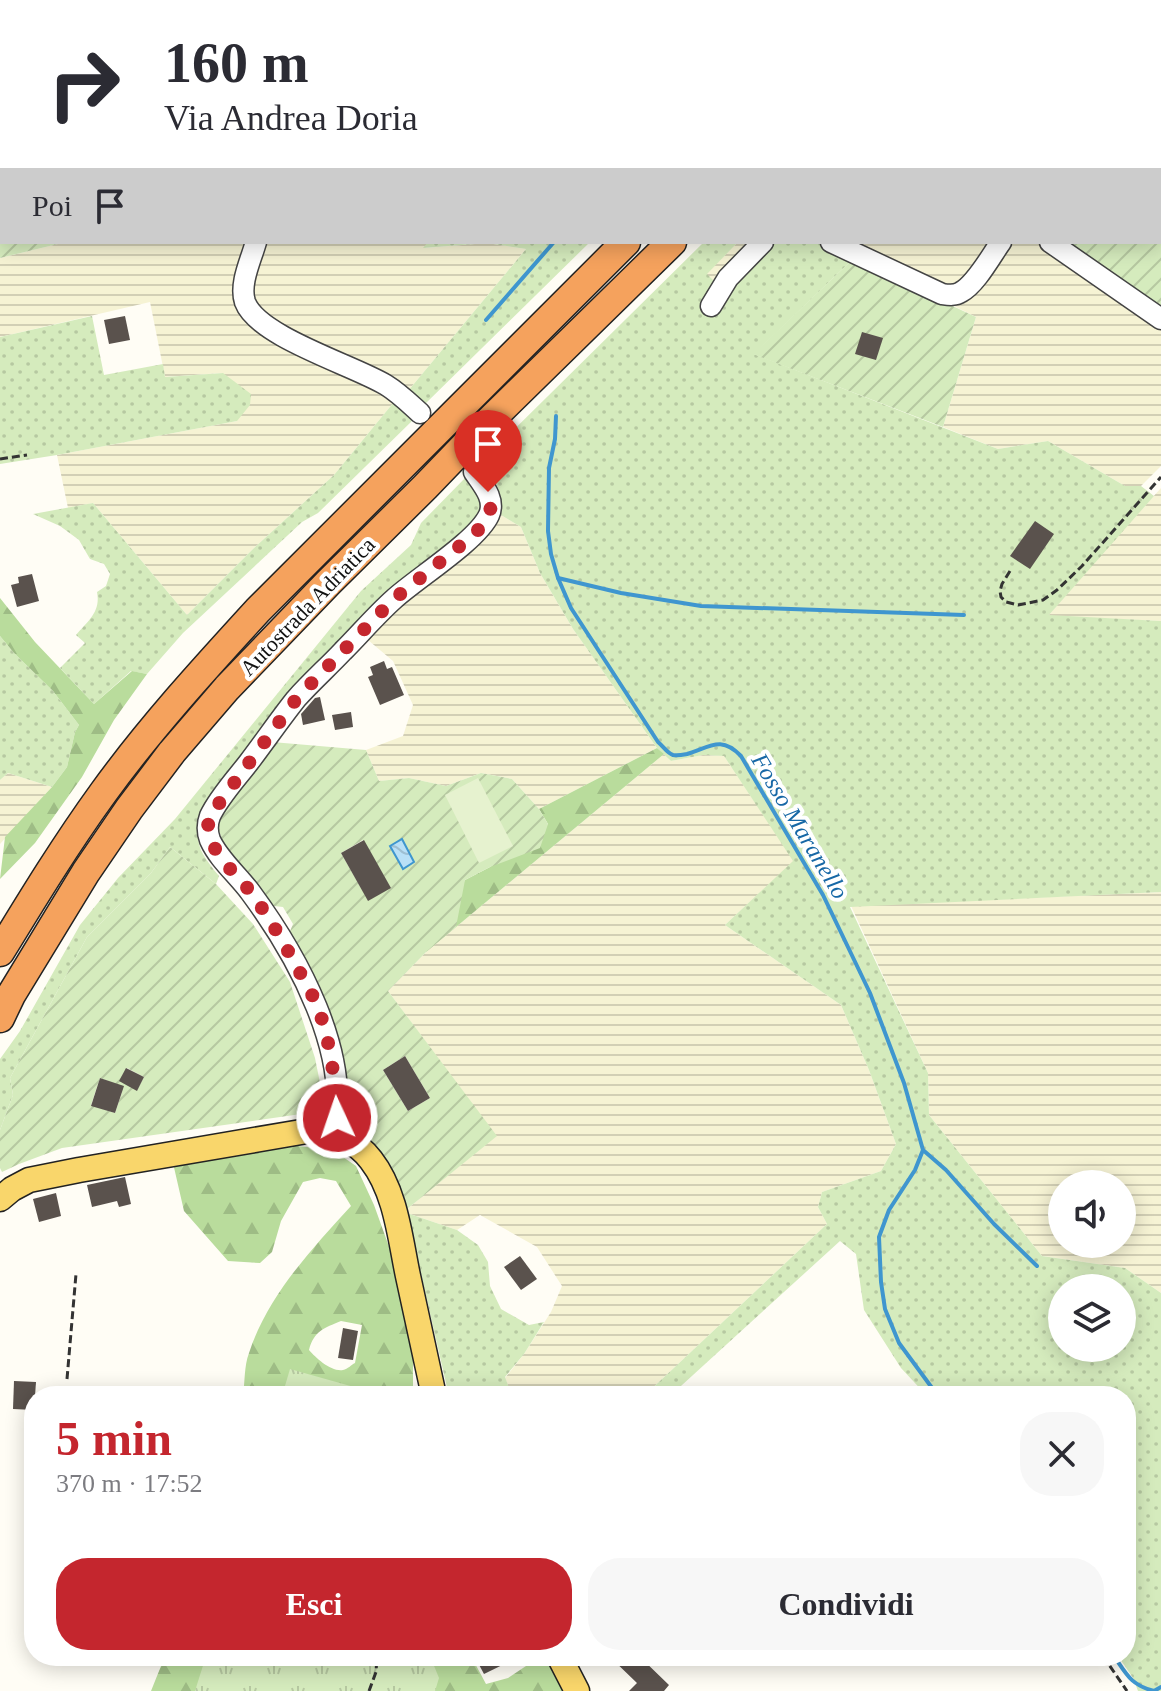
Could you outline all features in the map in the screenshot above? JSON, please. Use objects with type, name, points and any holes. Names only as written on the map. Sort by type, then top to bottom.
[{"type":"highway","name":"Autostrada Adriatica","points":[[0,952],[59,856],[104,791],[200,673],[258,610],[624,244]]},
{"type":"highway","name":"Autostrada Adriatica","points":[[0,1018],[86,872],[129,809],[172,752],[227,688],[477,433],[670,244]]},
{"type":"main road","points":[[0,1199],[29,1180],[79,1170],[307,1131],[344,1137],[369,1157],[388,1193],[432,1386]]},
{"type":"main road","points":[[564,1666],[577,1691]]},
{"type":"street","points":[[255,244],[243,287],[245,302],[254,316],[279,334],[386,385],[420,413]]},
{"type":"street","points":[[711,306],[728,278],[761,244]]},
{"type":"street","points":[[835,244],[952,296],[969,286],[1000,244]]},
{"type":"street","points":[[1053,244],[1161,319]]},
{"type":"street","points":[[333,1133],[337,1118],[333,1065],[318,1008],[274,926],[217,852],[209,837],[209,817],[297,698],[394,599],[484,524],[491,503],[488,492],[474,472]]},
{"type":"path","points":[[0,459],[27,455]]},
{"type":"path","points":[[1010,571],[1000,591],[1006,602],[1018,605],[1043,600],[1082,566],[1161,477]]},
{"type":"path","points":[[67,1379],[76,1274]]},
{"type":"path","points":[[369,1691],[376,1666]]},
{"type":"path","points":[[1110,1666],[1127,1691]]},
{"type":"shaded area","points":[[58,244],[246,244],[234,291],[236,306],[245,321],[270,338],[358,380],[394,402],[334,475],[187,615],[93,503],[68,508],[57,455],[237,421],[222,373],[165,377],[150,302],[0,337],[0,258]]},
{"type":"shaded area","points":[[260,244],[427,244],[425,248],[494,244],[526,249],[408,391],[285,331],[251,299]]},
{"type":"shaded area","points":[[736,244],[754,244],[716,283],[706,274]]},
{"type":"shaded area","points":[[847,244],[988,244],[954,290]]},
{"type":"shaded area","points":[[1008,244],[1045,244],[1161,325],[1161,466],[1141,486],[1125,486],[1048,441],[998,449],[943,427],[976,317],[950,304]]},
{"type":"shaded area","points":[[1161,488],[1161,621],[1048,616],[1094,562]]},
{"type":"shaded area","points":[[501,515],[521,527],[540,573],[573,629],[657,748],[539,809],[512,779],[481,773],[446,786],[409,778],[379,781],[366,750],[403,736],[413,705],[393,661],[368,640],[404,601],[466,553]]},
{"type":"shaded area","points":[[664,754],[671,761],[703,755],[724,756],[794,861],[725,925],[841,1005],[896,1144],[881,1171],[822,1192],[818,1207],[827,1224],[655,1386],[508,1386],[505,1378],[551,1312],[562,1286],[537,1247],[480,1215],[457,1230],[407,1213],[407,1209],[496,1136],[388,991],[426,952]]},
{"type":"shaded area","points":[[8,773],[52,787],[0,844],[0,780]]},
{"type":"shaded area","points":[[1161,892],[1161,1293],[1125,1268],[1056,1258],[1136,1258],[1136,1170],[1048,1170],[1048,1257],[1042,1256],[929,1115],[928,1073],[851,906]]},
{"type":"green space","points":[[0,244],[58,244],[0,258]]},
{"type":"green space","points":[[426,244],[474,244],[423,248]]},
{"type":"green space","points":[[494,244],[588,244],[424,405],[408,391],[526,249]]},
{"type":"green space","points":[[702,244],[736,244],[707,274],[716,283],[754,244],[843,244],[853,259],[754,354],[998,449],[1048,441],[1125,486],[1141,486],[1154,496],[1049,615],[1161,621],[1161,892],[850,907],[928,1073],[929,1115],[1042,1256],[1125,1268],[1134,1274],[1048,1274],[1048,1362],[1136,1362],[1136,1276],[1161,1293],[1161,1691],[1138,1691],[1125,1666],[1136,1666],[1136,1386],[918,1386],[901,1368],[864,1310],[856,1254],[840,1241],[681,1386],[655,1386],[827,1224],[818,1207],[822,1192],[881,1171],[896,1144],[841,1005],[725,925],[793,861],[724,756],[703,755],[671,761],[657,748],[573,629],[540,573],[521,527],[501,515],[497,486],[480,463]]},
{"type":"green space","points":[[1070,244],[1161,244],[1161,308]]},
{"type":"green space","points":[[853,259],[976,317],[943,427],[753,354]]},
{"type":"green space","points":[[92,316],[104,375],[163,364],[165,377],[223,373],[251,394],[250,405],[237,421],[0,464],[0,337]]},
{"type":"green space","points":[[394,402],[412,421],[318,513],[302,522],[183,633],[147,674],[131,671],[94,704],[60,668],[85,643],[76,635],[92,616],[97,605],[97,592],[106,586],[110,574],[104,564],[90,559],[79,540],[60,526],[33,514],[93,503],[187,615],[334,475]]},
{"type":"green space","points":[[468,475],[482,502],[476,521],[204,809],[199,844],[219,876],[216,884],[170,847],[151,873],[87,937],[10,1078],[13,1095],[0,1130],[0,1059],[20,1031],[80,925],[118,878],[175,819],[361,591],[411,545],[421,523]]},
{"type":"green space","points":[[0,598],[35,642],[94,704],[132,671],[147,674],[114,720],[82,777],[35,843],[0,879],[5,837],[67,767],[79,725],[53,691],[0,636]]},
{"type":"green space","points":[[0,636],[53,691],[79,725],[67,767],[52,787],[8,773],[0,780]]},
{"type":"green space","points":[[272,742],[366,750],[379,781],[409,778],[446,786],[481,773],[512,779],[548,824],[540,848],[465,880],[456,927],[388,991],[497,1136],[407,1209],[389,1162],[372,1143],[345,1126],[343,1065],[288,936],[293,924],[283,907],[266,901],[223,844],[217,823],[224,805]],"holes":[[[363,840],[390,887],[368,900],[341,853]],[[405,1056],[430,1098],[408,1111],[383,1070]]]},
{"type":"green space","points":[[657,748],[664,754],[426,952],[465,880],[490,867],[548,824],[539,809]]},
{"type":"green space","points":[[478,778],[513,846],[479,863],[445,795]]},
{"type":"green space","points":[[170,847],[216,884],[253,924],[290,982],[315,1058],[321,1088],[317,1103],[312,1111],[301,1114],[62,1148],[2,1172],[0,1130],[13,1095],[10,1078],[87,937],[151,873]],"holes":[[[127,1068],[144,1077],[137,1090],[122,1076]],[[100,1078],[116,1084],[122,1092],[115,1113],[91,1105]]]},
{"type":"green space","points":[[280,1144],[333,1150],[356,1166],[374,1205],[401,1280],[413,1352],[413,1386],[244,1386],[247,1358],[267,1312],[292,1274],[351,1206],[336,1181],[320,1178],[303,1182],[281,1221],[272,1252],[260,1263],[228,1261],[184,1211],[173,1163]],"holes":[[[341,1321],[362,1325],[355,1363],[343,1370],[329,1367],[309,1350],[311,1344],[320,1331]]]},
{"type":"green space","points":[[407,1213],[457,1230],[478,1245],[488,1262],[490,1286],[501,1309],[529,1325],[544,1322],[505,1377],[508,1386],[447,1386]]},
{"type":"green space","points":[[290,1369],[350,1386],[285,1386]]},
{"type":"green space","points":[[161,1666],[476,1666],[486,1684],[508,1678],[526,1666],[551,1666],[564,1691],[151,1691]]},
{"type":"green space","points":[[203,1666],[434,1666],[439,1678],[435,1691],[195,1691]]},
{"type":"water","points":[[402,839],[414,862],[403,869],[390,846]]},
{"type":"building","points":[[125,316],[130,340],[109,344],[104,320]]},
{"type":"building","points":[[862,332],[883,338],[876,360],[855,354]]},
{"type":"building","points":[[1035,521],[1054,534],[1030,569],[1010,556]]},
{"type":"building","points":[[32,574],[39,601],[17,607],[11,585],[19,583],[18,577]]},
{"type":"building","points":[[384,661],[387,669],[392,667],[404,695],[380,705],[368,677],[373,675],[370,667]]},
{"type":"building","points":[[320,697],[325,720],[303,725],[301,714],[315,698]]},
{"type":"building","points":[[351,712],[353,727],[335,730],[332,715]]},
{"type":"building","points":[[364,840],[391,888],[368,901],[341,853]]},
{"type":"building","points":[[405,1056],[430,1098],[408,1111],[383,1070]]},
{"type":"building","points":[[126,1068],[144,1077],[137,1091],[119,1081]]},
{"type":"building","points":[[100,1078],[124,1086],[115,1113],[91,1106]]},
{"type":"building","points":[[125,1177],[131,1204],[119,1207],[117,1201],[92,1207],[87,1185]]},
{"type":"building","points":[[56,1193],[61,1216],[39,1222],[33,1199]]},
{"type":"building","points":[[520,1256],[537,1279],[521,1290],[504,1267]]},
{"type":"building","points":[[343,1328],[358,1331],[353,1360],[338,1358]]},
{"type":"building","points":[[14,1381],[36,1382],[36,1386],[24,1386],[24,1410],[13,1409]]},
{"type":"building","points":[[480,1666],[500,1666],[484,1674]]},
{"type":"building","points":[[619,1666],[649,1666],[669,1685],[664,1691],[629,1691],[637,1683]]},
{"type":"waterway","name":"Fosso Maranello","points":[[486,320],[552,244]]},
{"type":"waterway","name":"Fosso Maranello","points":[[556,416],[549,468],[548,531],[558,578],[571,608],[658,742],[667,751],[680,755],[721,744],[741,756],[823,895],[870,993],[904,1083],[923,1150],[1037,1266]]},
{"type":"waterway","points":[[558,578],[621,593],[701,606],[964,615]]},
{"type":"waterway","name":"Fosso Maranello","points":[[923,1150],[915,1170],[889,1210],[879,1237],[885,1309],[899,1343],[931,1386]]},
{"type":"waterway","name":"Fosso Maranello","points":[[1121,1666],[1146,1689],[1154,1691],[1161,1687]]},
{"type":"route","points":[[337,1118],[333,1065],[318,1008],[274,926],[217,852],[209,837],[209,817],[297,698],[394,599],[484,524],[490,513],[488,492]]}]
